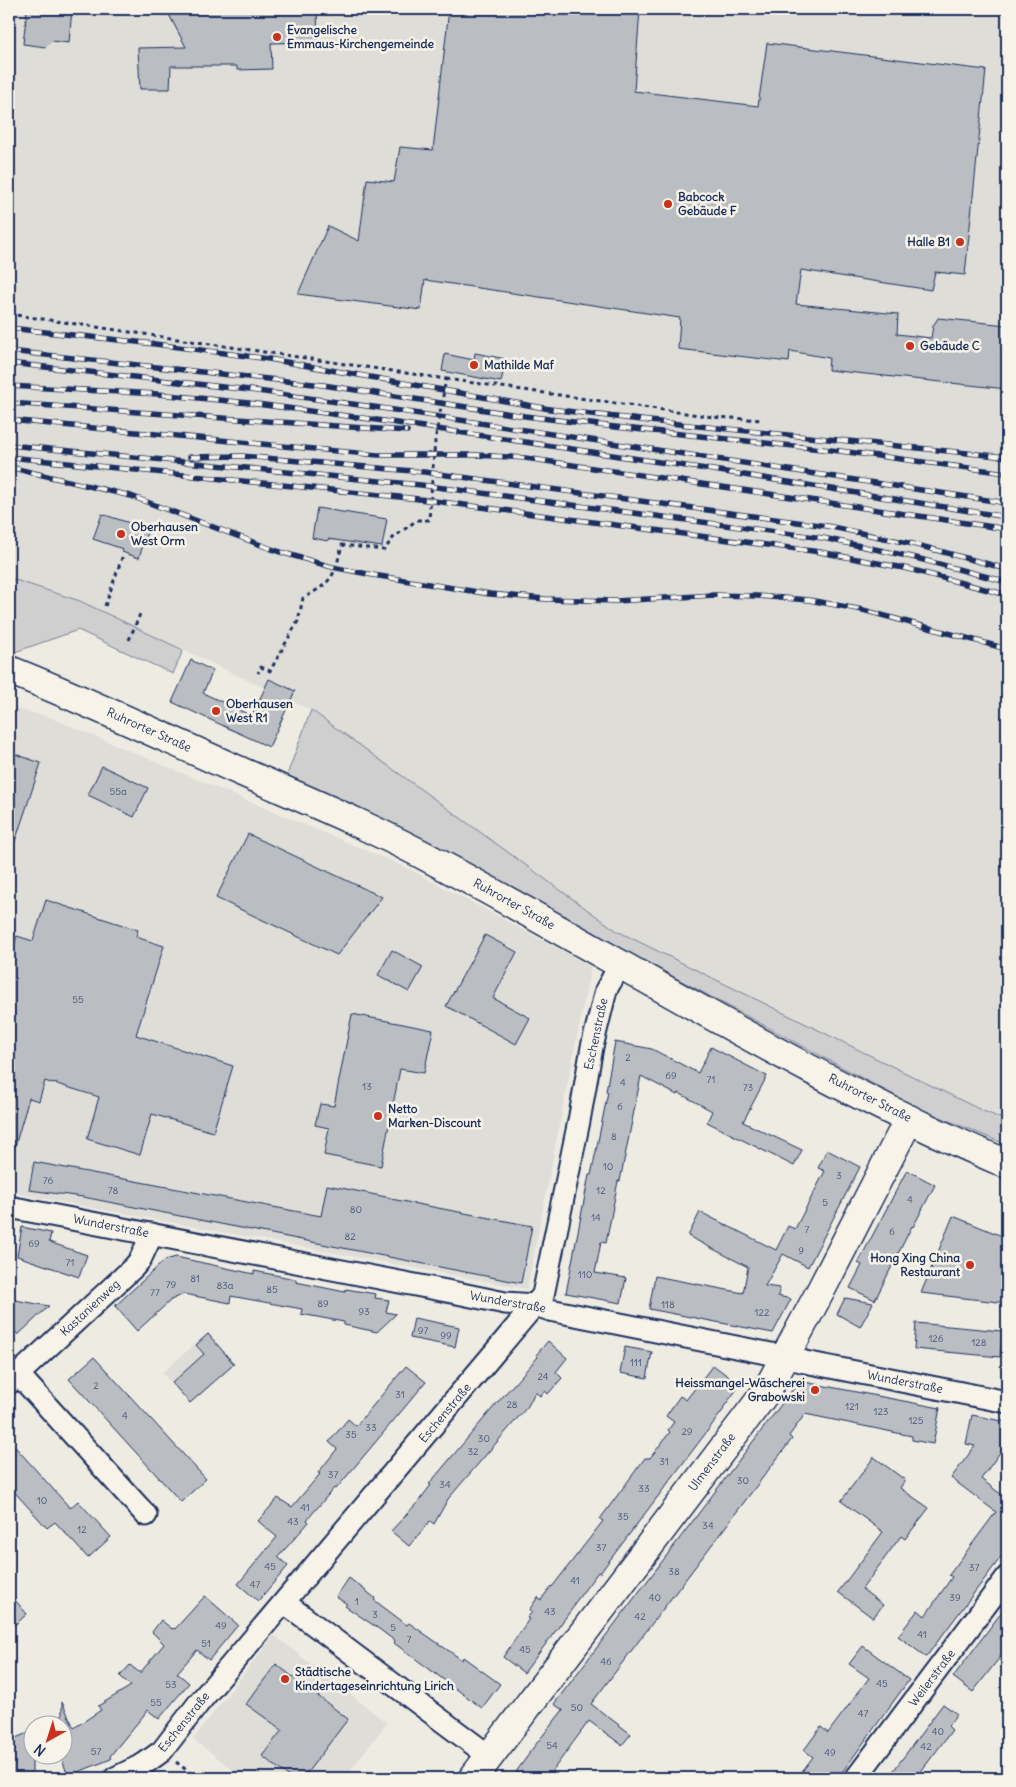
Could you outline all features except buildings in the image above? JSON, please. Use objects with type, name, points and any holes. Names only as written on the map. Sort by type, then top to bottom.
[{"type":"main road","name":"Ruhrorter Straße","points":[[9,670],[250,776],[435,861],[621,963],[689,1004],[754,1039],[909,1119],[1007,1164]]},
{"type":"main road","name":"Ulmenstraße","points":[[473,1778],[766,1392],[909,1119]]},
{"type":"street","name":"Eschenstraße","points":[[115,1778],[144,1764],[162,1751],[198,1704],[535,1305],[544,1291],[592,1047],[606,990],[621,963]]},
{"type":"street","name":"Wunderstraße","points":[[9,1207],[457,1292],[505,1303],[535,1305],[550,1310],[1007,1402]]},
{"type":"street","name":"Kastanienweg","points":[[146,1516],[14,1378],[134,1267],[140,1260],[152,1234]]},
{"type":"street","name":"Weilerstraße","points":[[856,1778],[1007,1577]]},
{"type":"street","points":[[284,1603],[489,1756]]},
{"type":"path","points":[[9,314],[713,418],[763,420]]},
{"type":"path","points":[[258,673],[261,667],[270,671],[298,620],[303,598],[322,588],[335,572],[342,545],[384,550],[394,537],[417,520],[429,520],[435,441],[446,379]]},
{"type":"path","points":[[105,606],[123,555]]},
{"type":"path","points":[[129,640],[140,614]]},
{"type":"path","points":[[162,1751],[197,1778]]},
{"type":"shaded area","points":[[9,9],[1007,9],[1007,1121],[617,931],[311,710],[80,601],[9,578]]},
{"type":"shaded area","points":[[9,578],[80,601],[183,650],[173,674],[78,630],[9,654]]},
{"type":"shaded area","points":[[9,707],[49,717],[403,866],[591,966],[527,1289],[9,1192]]},
{"type":"shaded area","points":[[311,710],[617,931],[1007,1121],[1007,1145],[914,1106],[624,950],[287,775]]},
{"type":"shaded area","points":[[208,1332],[235,1365],[190,1404],[162,1373]]},
{"type":"shaded area","name":"Städtische Kindertageseinrichtung Lirich","points":[[274,1635],[387,1723],[344,1778],[243,1778],[193,1739]]},
{"type":"railway","points":[[9,328],[269,359],[550,409],[649,421],[1007,457]]},
{"type":"railway","points":[[9,351],[323,385],[525,416],[840,451],[1007,473]]},
{"type":"railway","points":[[9,363],[250,390],[374,407],[1007,503]]},
{"type":"railway","points":[[9,386],[158,394],[249,403],[713,470],[1007,517]]},
{"type":"railway","points":[[9,403],[407,431]]},
{"type":"railway","points":[[9,420],[378,455],[477,455],[525,458],[1007,529]]},
{"type":"railway","points":[[9,445],[421,485],[823,538],[912,557],[1007,582]]},
{"type":"railway","points":[[190,457],[241,456],[424,472],[827,526],[913,544],[1007,569]]},
{"type":"railway","points":[[9,457],[419,499],[820,552],[909,569],[1007,595]]},
{"type":"railway","points":[[9,467],[131,496],[277,551],[332,567],[373,575],[490,594],[545,599],[616,601],[714,595],[809,600],[863,610],[1007,649]]},
{"type":"place","name":"Evangelische Emmaus-Kirchengemeinde","points":[[277,37]]},
{"type":"place","name":"Babcock Gebäude F","points":[[668,204]]},
{"type":"place","name":"Halle B1","points":[[960,242]]},
{"type":"place","name":"Gebäude C","points":[[910,346]]},
{"type":"place","name":"Mathilde Maf","points":[[474,365]]},
{"type":"place","name":"Oberhausen West Orm","points":[[121,534]]},
{"type":"place","name":"Oberhausen West R1","points":[[216,711]]},
{"type":"place","name":"Netto Marken-Discount","points":[[378,1116]]},
{"type":"place","name":"Hong Xing China Restaurant","points":[[970,1265]]},
{"type":"place","name":"Heissmangel-Wäscherei Grabowski","points":[[815,1390]]},
{"type":"place","name":"Städtische Kindertageseinrichtung Lirich","points":[[285,1679]]}]
